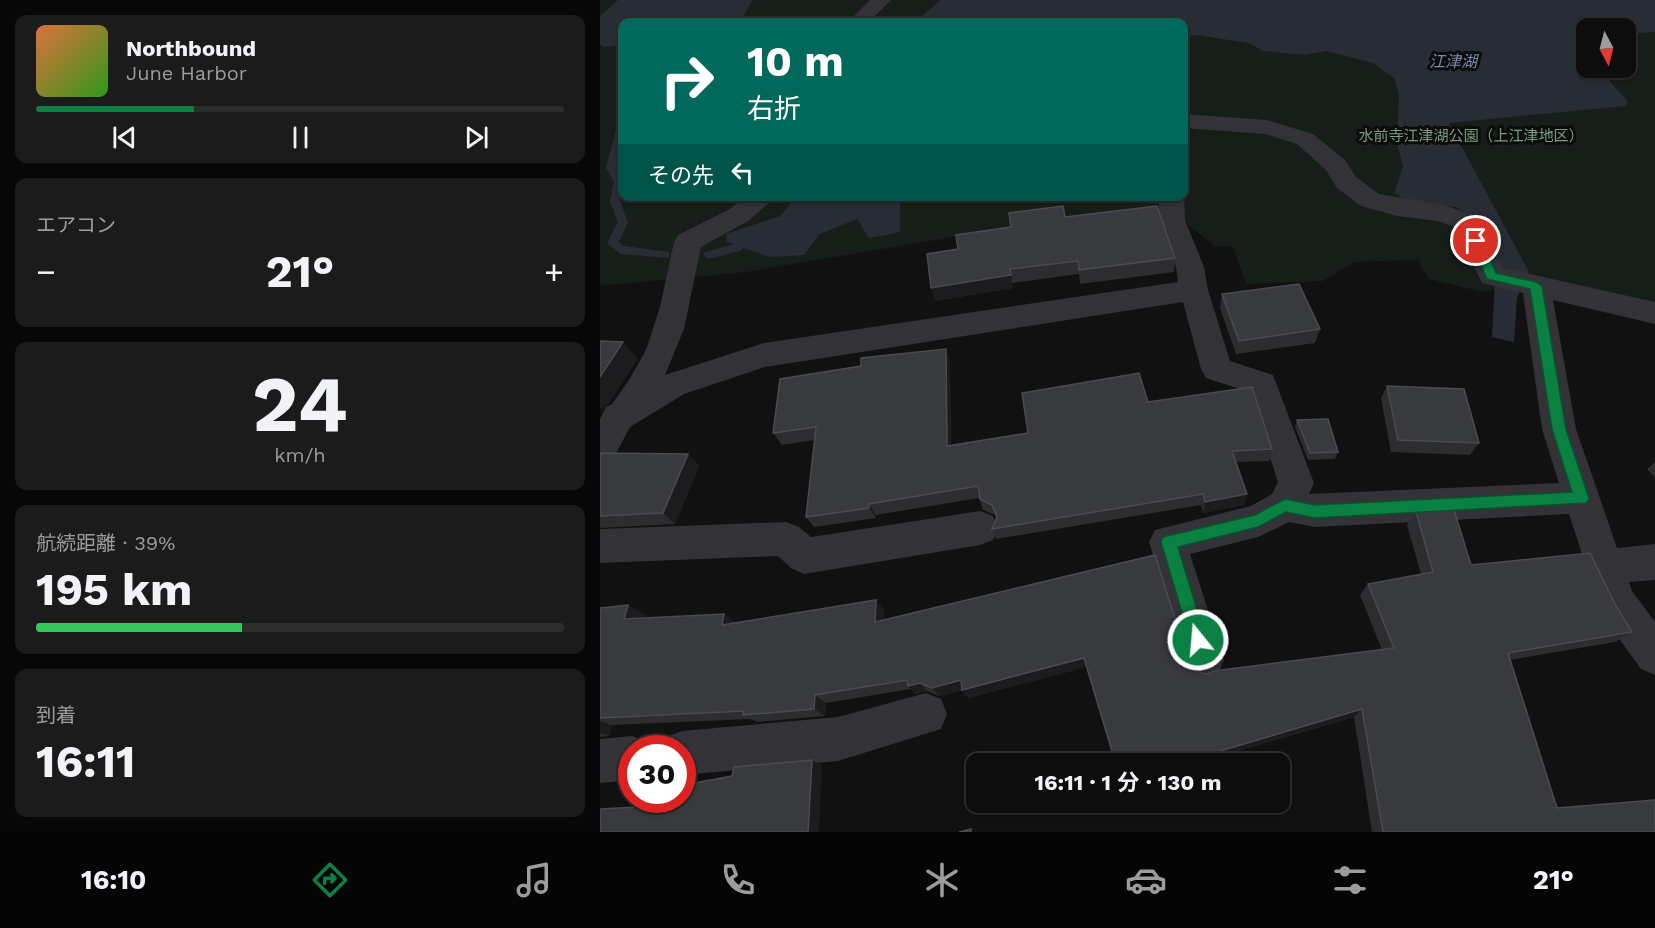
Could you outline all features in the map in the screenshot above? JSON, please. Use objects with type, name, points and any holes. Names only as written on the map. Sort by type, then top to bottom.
[{"type":"street","points":[[863,18],[881,0]]},
{"type":"street","points":[[1188,121],[1267,127],[1305,139],[1336,165],[1346,182],[1371,200],[1397,207],[1443,213],[1463,221],[1476,241],[1492,276],[1655,313]]},
{"type":"street","points":[[605,440],[654,367],[681,290],[688,242],[739,215],[757,201]]},
{"type":"street","points":[[1172,201],[1172,220],[1190,267],[1194,290],[1217,369],[1262,384],[1296,483],[1285,505],[1258,521],[1168,542],[1204,660]]},
{"type":"street","points":[[1530,285],[1559,429],[1604,567],[1616,602],[1655,655]]},
{"type":"street","points":[[605,440],[673,385],[764,355],[1194,290]]},
{"type":"street","points":[[1285,505],[1315,511],[1582,498]]},
{"type":"street","points":[[600,546],[786,539],[804,556],[980,528]]},
{"type":"street","points":[[1604,567],[1655,562]]},
{"type":"street","points":[[696,752],[838,739],[926,714]]},
{"type":"street","points":[[600,761],[618,759]]},
{"type":"green space","name":"水前寺江津湖公園（上江津地区）","points":[[600,0],[1655,0],[1655,307],[1534,282],[1483,292],[1429,279],[1418,260],[1354,262],[1323,281],[1246,284],[1233,247],[1215,246],[1168,209],[1006,228],[746,272],[600,286]]},
{"type":"water","points":[[618,0],[753,0],[742,18],[618,18],[618,49],[617,46],[603,47],[600,44],[600,16]]},
{"type":"water","name":"江津湖","points":[[941,0],[1655,0],[1655,32],[1636,33],[1636,18],[1576,18],[1576,78],[1607,78],[1628,102],[1625,106],[1449,123],[1529,272],[1517,298],[1514,342],[1492,337],[1496,262],[1483,230],[1471,216],[1456,207],[1411,202],[1394,193],[1403,167],[1397,143],[1399,95],[1394,78],[1373,63],[1326,51],[1305,55],[1263,51],[1249,43],[1188,36],[1188,18],[920,18]]},
{"type":"water","points":[[793,201],[900,201],[900,232],[869,238],[857,219],[820,234],[804,255],[769,257],[727,242],[726,234],[780,216]]},
{"type":"building","points":[[1063,206],[1065,217],[1157,206],[1175,258],[1079,270],[1078,261],[1010,269],[1011,275],[931,288],[927,254],[958,249],[956,235],[1011,227],[1009,213]]},
{"type":"building","points":[[1299,284],[1320,329],[1239,341],[1222,294]]},
{"type":"building","points":[[600,341],[623,342],[600,377]]},
{"type":"building","points":[[946,349],[947,446],[1028,433],[1022,393],[1139,373],[1148,402],[1252,387],[1272,449],[1232,451],[1247,494],[1205,502],[1203,494],[992,529],[997,517],[992,505],[980,499],[978,486],[869,504],[869,508],[806,517],[816,427],[773,433],[780,379],[861,366],[861,358]]},
{"type":"building","points":[[1387,386],[1464,389],[1479,443],[1398,440]]},
{"type":"building","points":[[1328,419],[1338,452],[1310,453],[1297,420]]},
{"type":"building","points":[[601,453],[688,454],[663,513],[600,516]]},
{"type":"building","points":[[1454,510],[1471,565],[1590,553],[1616,606],[1632,632],[1508,653],[1557,808],[1655,800],[1655,832],[1383,832],[1362,709],[1217,753],[1113,753],[1084,658],[962,690],[961,680],[932,688],[920,683],[908,686],[907,680],[815,695],[814,709],[743,715],[744,711],[600,718],[600,608],[628,605],[624,619],[724,614],[722,625],[876,600],[875,622],[1155,555],[1190,666],[1202,673],[1394,648],[1368,584],[1433,572],[1416,512]]},
{"type":"building","points":[[812,760],[808,832],[600,832],[600,809],[618,808],[618,813],[696,813],[696,783],[732,776],[734,767]]},
{"type":"waterway","points":[[618,142],[611,168],[618,180]]},
{"type":"waterway","points":[[618,187],[615,201],[623,222],[613,243],[621,250],[665,255]]},
{"type":"waterway","points":[[709,255],[739,247]]},
{"type":"route","points":[[1198,640],[1168,542],[1258,521],[1285,505],[1315,511],[1582,498],[1559,429],[1536,286],[1492,276],[1476,241]]}]
